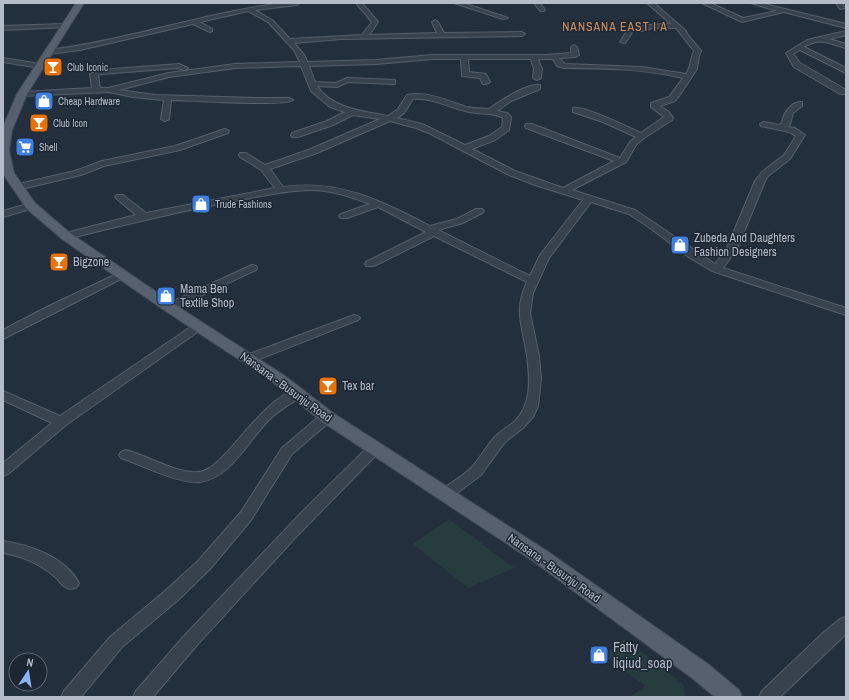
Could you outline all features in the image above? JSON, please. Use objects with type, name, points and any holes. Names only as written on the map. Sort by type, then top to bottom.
[{"type":"main road","name":"Nansana - Busunju Road","points":[[80,3],[22,94],[12,115],[4,140],[4,150],[8,173],[31,206],[66,236],[169,307],[279,379],[296,394],[327,417],[444,495],[540,556],[700,671],[731,697]]},
{"type":"street","points":[[49,52],[100,43],[252,6],[297,3]]},
{"type":"street","points":[[359,3],[375,22],[364,36]]},
{"type":"street","points":[[457,3],[505,18]]},
{"type":"street","points":[[537,3],[542,10]]},
{"type":"street","points":[[564,191],[621,161],[641,136],[662,124],[669,118],[654,105],[672,99],[693,69],[695,56],[698,51],[694,48],[692,42],[684,35],[684,32],[650,3]]},
{"type":"street","points":[[705,3],[742,20],[765,16],[783,10]]},
{"type":"street","points":[[754,3],[846,26]]},
{"type":"street","points":[[252,6],[270,21],[289,41],[298,52],[312,84],[318,93],[333,105],[352,112],[388,118],[419,126],[465,148],[526,182],[564,191],[632,212],[644,218],[702,262],[716,269],[846,312]]},
{"type":"street","points":[[193,21],[210,30]]},
{"type":"street","points":[[438,25],[441,34]]},
{"type":"street","points":[[3,28],[64,26]]},
{"type":"street","points":[[623,42],[631,30],[651,26],[676,26]]},
{"type":"street","points":[[843,92],[797,65],[789,53],[809,41],[839,36],[846,33]]},
{"type":"street","points":[[289,41],[364,36],[522,34]]},
{"type":"street","points":[[820,38],[846,46]]},
{"type":"street","points":[[100,43],[110,50]]},
{"type":"street","points":[[800,47],[846,71]]},
{"type":"street","points":[[516,48],[520,57]]},
{"type":"street","points":[[108,90],[169,75],[235,66],[388,62],[432,56],[555,57],[574,55],[574,48]]},
{"type":"street","points":[[464,57],[465,74],[483,76],[486,82]]},
{"type":"street","points":[[555,57],[562,65],[643,69],[688,77]]},
{"type":"street","points":[[489,113],[508,99],[537,82],[538,69],[534,58]]},
{"type":"street","points":[[3,60],[40,66]]},
{"type":"street","points":[[96,90],[94,74],[100,72],[179,66],[183,67],[187,72]]},
{"type":"street","points":[[591,66],[599,76]]},
{"type":"street","points":[[312,84],[337,85],[347,80],[392,82]]},
{"type":"street","points":[[22,94],[108,90],[131,95],[240,100],[289,100]]},
{"type":"street","points":[[264,168],[284,163],[327,146],[388,118],[401,111],[410,97],[413,96],[474,111],[506,115],[506,128],[487,140],[465,148]]},
{"type":"street","points":[[165,119],[165,110],[168,97]]},
{"type":"street","points":[[781,127],[786,124],[788,114],[800,104]]},
{"type":"street","points":[[576,110],[606,120],[641,136]]},
{"type":"street","points":[[295,135],[330,123],[352,112]]},
{"type":"street","points":[[716,269],[732,249],[760,181],[765,174],[787,157],[801,135],[797,132],[781,127],[764,124]]},
{"type":"street","points":[[529,126],[621,161]]},
{"type":"street","points":[[17,187],[78,173],[102,164],[177,148],[225,131]]},
{"type":"street","points":[[243,155],[264,168],[281,190]]},
{"type":"street","points":[[66,236],[144,216],[281,190],[312,187],[362,198],[379,204],[532,282]]},
{"type":"street","points":[[120,197],[144,216]]},
{"type":"street","points":[[444,495],[476,472],[500,439],[518,425],[528,414],[532,406],[535,379],[533,356],[524,313],[527,293],[544,257],[589,199]]},
{"type":"street","points":[[344,216],[379,204]]},
{"type":"street","points":[[3,214],[31,206]]},
{"type":"street","points":[[370,264],[431,230],[460,221],[479,211]]},
{"type":"street","points":[[169,307],[252,268]]},
{"type":"street","points":[[3,335],[51,309],[122,274]]},
{"type":"street","points":[[248,359],[354,318]]},
{"type":"street","points":[[3,471],[61,422],[199,326]]},
{"type":"street","points":[[126,455],[184,475],[201,477],[212,472],[223,464],[263,418],[276,407],[296,394]]},
{"type":"street","points":[[3,395],[61,422]]},
{"type":"street","points":[[70,697],[116,642],[171,596],[204,565],[246,516],[287,451],[327,417]]},
{"type":"street","points":[[142,697],[201,630],[345,475],[375,448]]},
{"type":"street","points":[[3,547],[14,548],[39,558],[54,567],[71,583]]},
{"type":"street","points":[[768,697],[829,638],[846,624]]},
{"type":"green space","points":[[449,519],[514,568],[468,588],[413,544]]},
{"type":"green space","points":[[625,639],[683,684],[685,696],[630,697],[645,686],[604,655]]},
{"type":"place","name":"Club Iconic","points":[[53,67]]},
{"type":"place","name":"Cheap Hardware","points":[[44,101]]},
{"type":"place","name":"Club Icon","points":[[39,123]]},
{"type":"place","name":"Shell","points":[[25,147]]},
{"type":"place","name":"Trude Fashions","points":[[201,204]]},
{"type":"place","name":"Zubeda And Daughters Fashion Designers","points":[[680,245]]},
{"type":"place","name":"Bigzone","points":[[59,262]]},
{"type":"place","name":"Mama Ben Textile Shop","points":[[166,296]]},
{"type":"place","name":"Tex bar","points":[[328,386]]},
{"type":"place","name":"Fatty liqiud_soap","points":[[599,655]]},
{"type":"district","name":"NANSANA EAST I A","points":[[615,27]]}]
